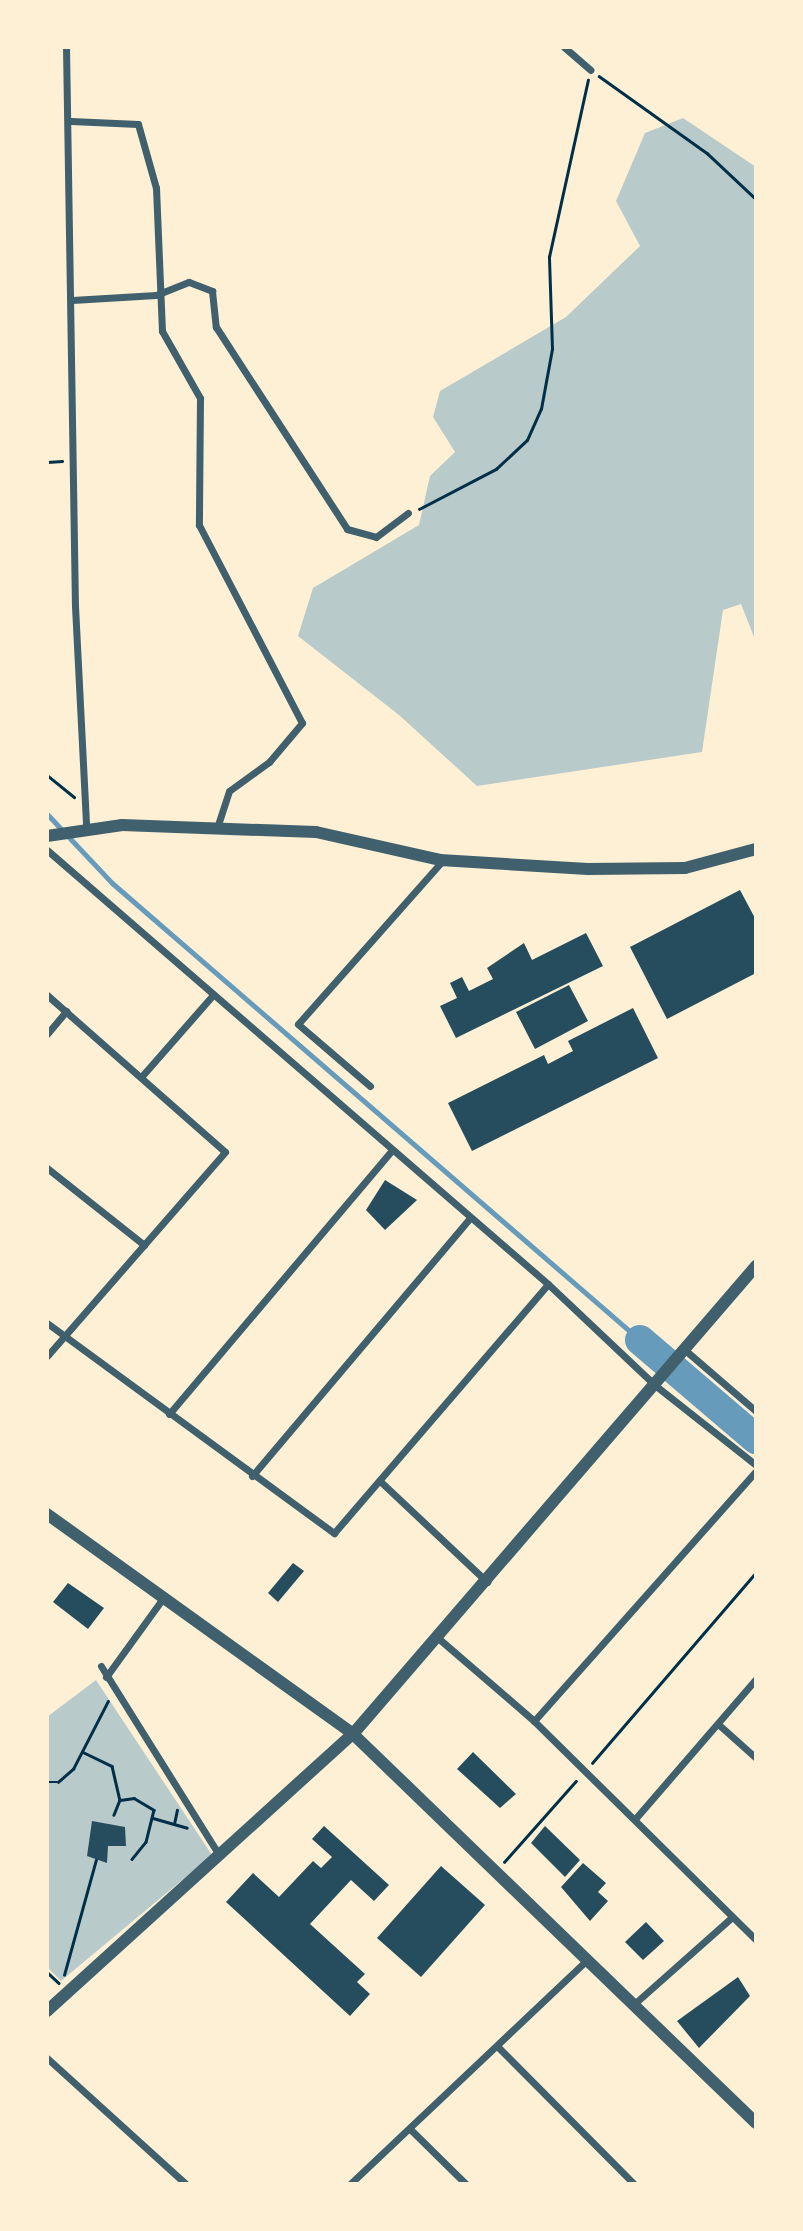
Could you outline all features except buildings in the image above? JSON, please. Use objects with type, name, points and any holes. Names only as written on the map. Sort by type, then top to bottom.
[{"type":"street","points":[[66,47],[71,121],[72,300],[84,806],[82,827]]},
{"type":"street","points":[[564,47],[590,70]]},
{"type":"street","points":[[71,121],[138,124],[156,188],[156,295],[162,331],[200,398],[199,525],[206,549],[302,723],[269,762],[229,791],[217,827]]},
{"type":"street","points":[[72,300],[156,295],[189,282],[212,291],[216,327],[346,529],[376,537],[408,513]]},
{"type":"street","points":[[47,836],[82,827],[217,827],[316,832],[444,860],[640,870],[685,868],[756,849]]},
{"type":"street","points":[[47,850],[391,1152],[756,1465]]},
{"type":"street","points":[[370,1086],[298,1024],[444,860]]},
{"type":"street","points":[[47,995],[225,1152],[47,1356]]},
{"type":"street","points":[[142,1076],[213,995]]},
{"type":"street","points":[[47,1034],[66,1011]]},
{"type":"street","points":[[169,1414],[391,1152]]},
{"type":"street","points":[[47,1168],[144,1245]]},
{"type":"street","points":[[251,1476],[470,1218]]},
{"type":"street","points":[[52,2006],[353,1734],[659,1382],[756,1266]]},
{"type":"street","points":[[47,1323],[251,1476],[334,1533],[381,1482],[548,1284]]},
{"type":"street","points":[[681,1355],[756,1411]]},
{"type":"street","points":[[534,1721],[756,1471]]},
{"type":"street","points":[[381,1482],[487,1581]]},
{"type":"street","points":[[47,1514],[353,1734],[756,2123]]},
{"type":"street","points":[[106,1677],[164,1597]]},
{"type":"street","points":[[438,1638],[534,1721],[756,1940]]},
{"type":"street","points":[[101,1666],[219,1855]]},
{"type":"street","points":[[635,1819],[756,1679]]},
{"type":"street","points":[[718,1724],[756,1758]]},
{"type":"street","points":[[633,2005],[732,1917]]},
{"type":"street","points":[[350,2184],[587,1960]]},
{"type":"street","points":[[497,2046],[634,2184]]},
{"type":"street","points":[[47,2058],[186,2184]]},
{"type":"street","points":[[410,2129],[466,2184]]},
{"type":"path","points":[[408,513],[444,500],[496,469],[527,440],[541,409],[552,349],[549,257],[590,70],[707,153],[756,199]]},
{"type":"path","points":[[47,775],[84,806]]},
{"type":"path","points":[[504,1862],[756,1573]]},
{"type":"path","points":[[47,1782],[58,1782],[83,1752],[87,1731],[114,1689]]},
{"type":"path","points":[[83,1752],[112,1766],[120,1800],[114,1815]]},
{"type":"path","points":[[120,1800],[134,1798],[154,1810],[146,1842],[132,1859]]},
{"type":"path","points":[[153,1818],[204,1830]]},
{"type":"path","points":[[52,2006],[62,1985],[96,1860]]},
{"type":"path","points":[[47,1972],[62,1985]]},
{"type":"shaded area","points":[[683,118],[756,167],[756,642],[741,604],[723,610],[702,752],[477,786],[399,715],[298,636],[313,588],[419,525],[430,476],[455,452],[433,417],[440,391],[566,317],[640,246],[616,201],[645,133]]},
{"type":"shaded area","points":[[96,1680],[212,1855],[61,1981],[47,1967],[47,1717]]},
{"type":"waterway","points":[[47,814],[112,883],[640,1340]]},
{"type":"waterway","points":[[640,1340],[756,1439]]}]
